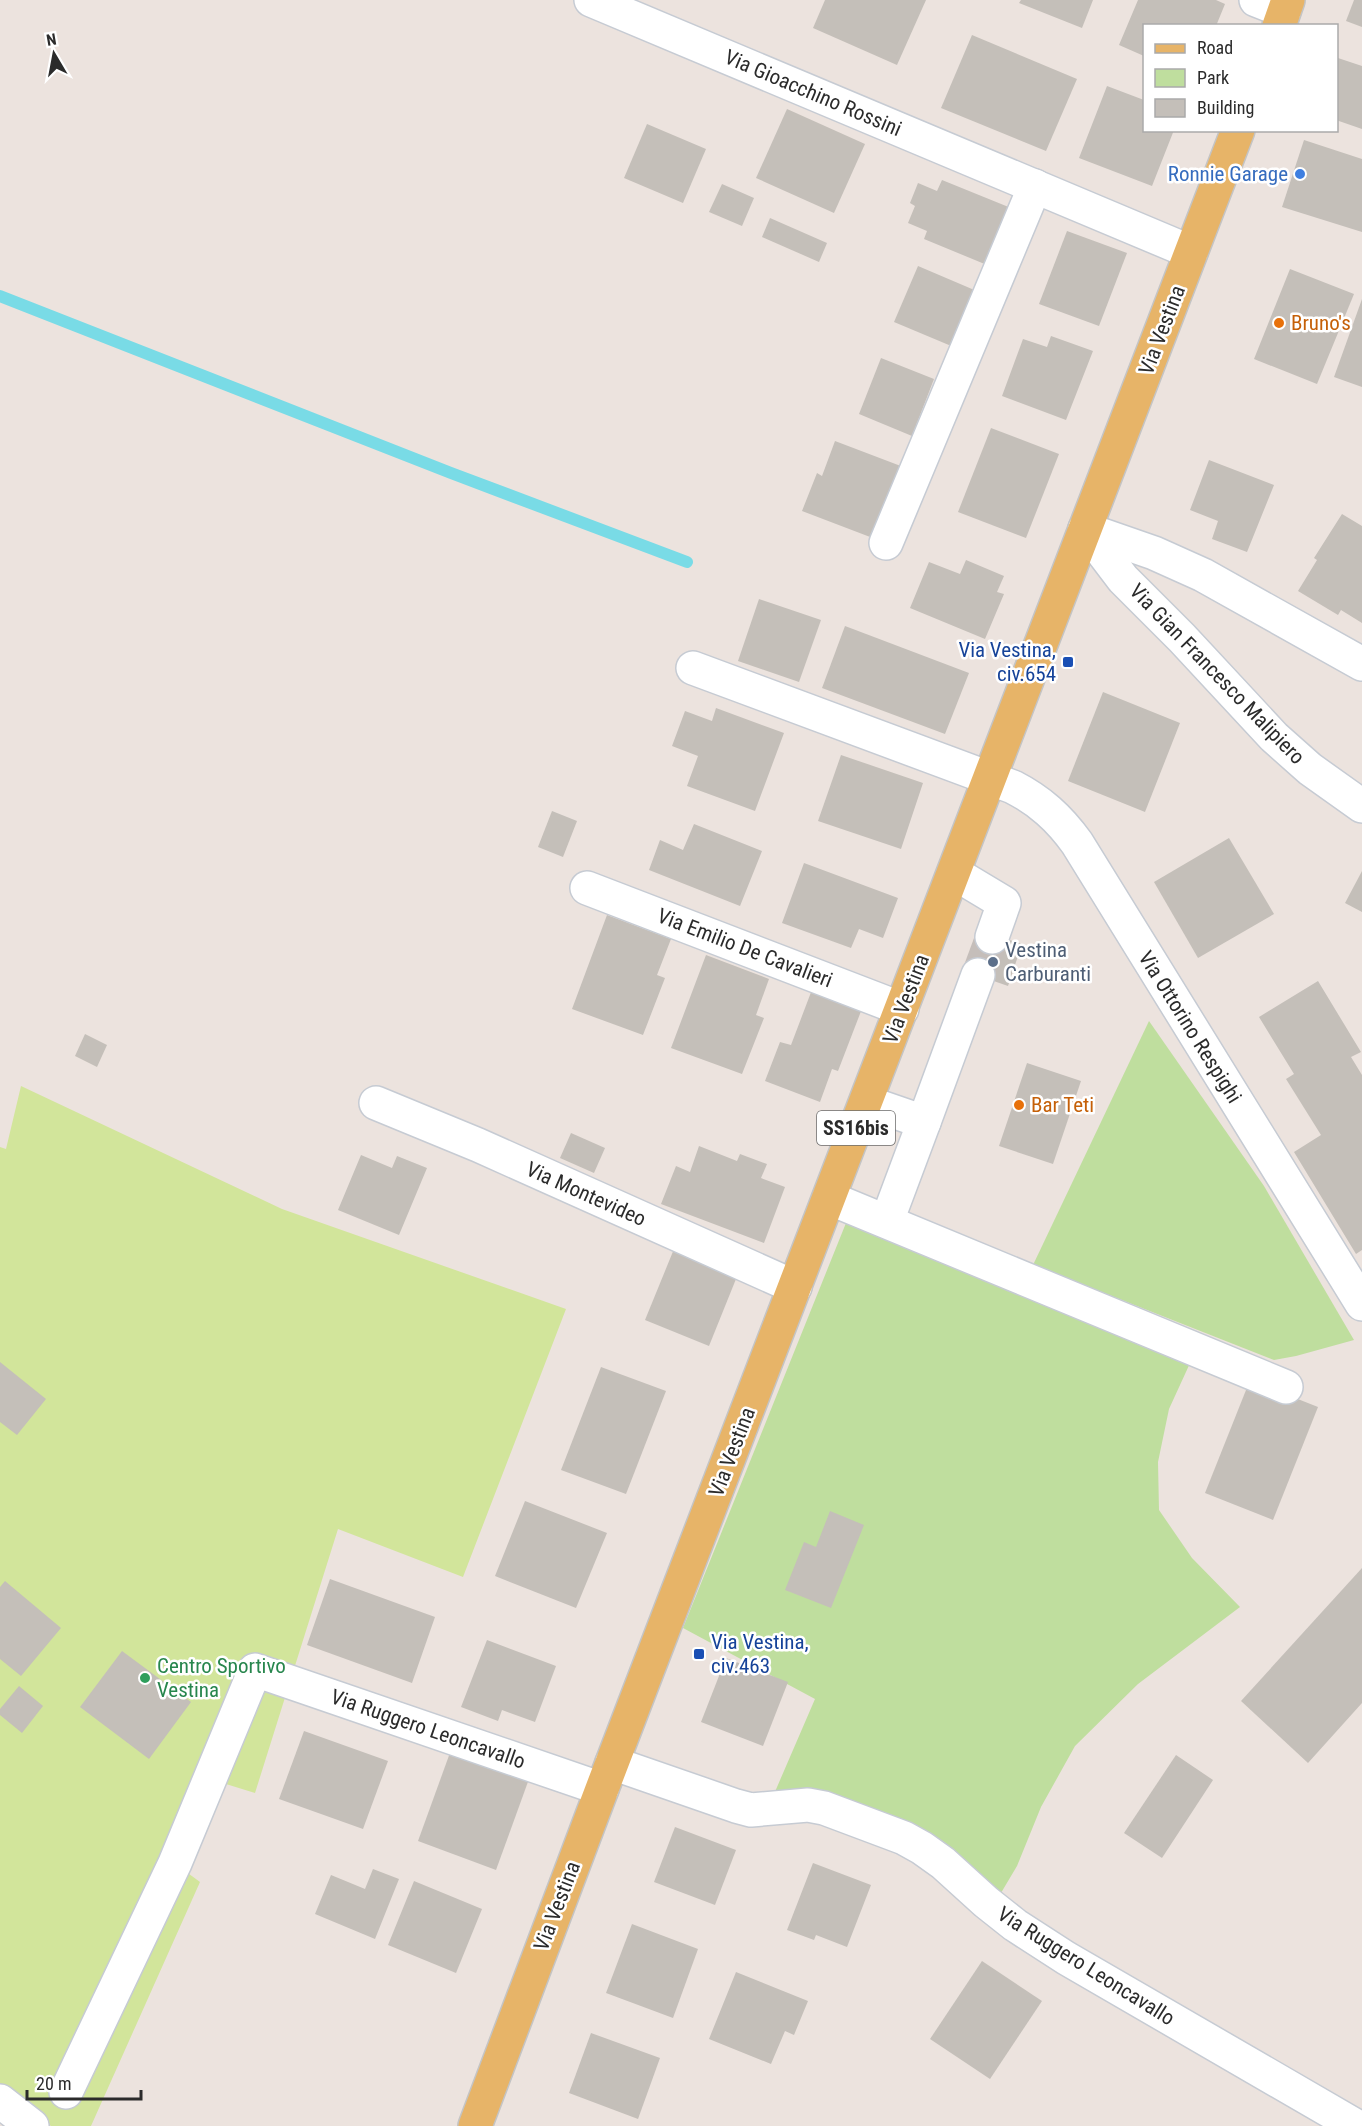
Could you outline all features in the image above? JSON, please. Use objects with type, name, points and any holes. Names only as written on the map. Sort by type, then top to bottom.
[{"type":"main road","name":"Via Vestina","points":[[475,2126],[1237,132]]},
{"type":"street","name":"Via Gioacchino Rossini","points":[[591,0],[1191,252]]},
{"type":"street","points":[[886,543],[1035,186]]},
{"type":"street","points":[[1085,529],[1154,553],[1203,574],[1362,664]]},
{"type":"street","name":"Via Gian Francesco Malipiero","points":[[1085,529],[1123,579],[1267,729],[1310,769],[1362,806]]},
{"type":"street","points":[[693,668],[990,779]]},
{"type":"street","name":"Via Ottorino Respighi","points":[[990,779],[1035,798],[1072,836],[1362,1304]]},
{"type":"street","points":[[954,873],[1004,903],[992,937]]},
{"type":"street","name":"Via Emilio De Cavalieri","points":[[587,888],[902,1009]]},
{"type":"street","points":[[887,1221],[978,975]]},
{"type":"street","points":[[866,1102],[924,1122]]},
{"type":"street","name":"Via Montevideo","points":[[376,1103],[478,1145],[795,1287]]},
{"type":"street","points":[[829,1198],[1286,1387]]},
{"type":"street","name":"Via Ruggero Leoncavallo","points":[[66,2092],[175,1863],[255,1670],[607,1776],[736,1806],[768,1810],[808,1805],[824,1808],[904,1838],[943,1863],[1015,1925],[1066,1959],[1356,2126]]},
{"type":"street","points":[[0,2101],[32,2126]]},
{"type":"green space","points":[[1149,1021],[1264,1186],[1354,1340],[1274,1360],[1033,1265]]},
{"type":"green space","name":"Centro Sportivo Vestina","points":[[21,1086],[282,1209],[566,1309],[463,1577],[338,1529],[255,1793],[213,1780],[181,1868],[200,1882],[91,2126],[51,2126],[0,2085],[0,1147],[6,1149]]},
{"type":"green space","points":[[846,1223],[1191,1361],[1169,1409],[1158,1462],[1159,1510],[1192,1558],[1240,1607],[1138,1684],[1075,1746],[1041,1807],[1017,1866],[995,1903],[952,1864],[771,1801],[815,1699],[683,1628]]},
{"type":"building","points":[[825,0],[926,0],[897,65],[813,28]]},
{"type":"building","points":[[1021,0],[1093,0],[1082,28],[1019,3]]},
{"type":"building","points":[[1138,0],[1216,0],[1225,4],[1217,24],[1143,24],[1143,56],[1119,45]]},
{"type":"building","points":[[1354,0],[1362,0],[1362,27],[1346,21]]},
{"type":"building","points":[[972,35],[1077,79],[1046,151],[941,108]]},
{"type":"building","points":[[1338,58],[1362,66],[1362,129],[1338,121]]},
{"type":"building","points":[[1107,86],[1143,100],[1143,132],[1173,132],[1152,186],[1079,158]]},
{"type":"building","points":[[787,109],[865,144],[834,213],[756,178]]},
{"type":"building","points":[[647,124],[706,149],[683,203],[624,178]]},
{"type":"building","points":[[1304,140],[1362,159],[1362,232],[1282,207]]},
{"type":"building","points":[[942,180],[1011,208],[987,265],[924,239],[927,231],[908,223],[915,206],[910,203],[918,183],[937,191]]},
{"type":"building","points":[[722,184],[754,198],[742,226],[709,212]]},
{"type":"building","points":[[770,218],[827,243],[819,262],[762,237]]},
{"type":"building","points":[[1067,231],[1127,253],[1099,326],[1039,304]]},
{"type":"building","points":[[918,266],[979,292],[956,348],[894,322]]},
{"type":"building","points":[[1290,269],[1354,294],[1317,384],[1254,359]]},
{"type":"building","points":[[1362,299],[1362,387],[1334,377]]},
{"type":"building","points":[[1051,336],[1093,351],[1066,420],[1002,396],[1023,339],[1047,347]]},
{"type":"building","points":[[881,358],[934,379],[912,436],[859,414]]},
{"type":"building","points":[[991,428],[1059,454],[1026,538],[958,512]]},
{"type":"building","points":[[835,441],[906,468],[878,540],[802,511],[817,473],[822,476]]},
{"type":"building","points":[[1209,460],[1274,485],[1247,552],[1212,539],[1218,521],[1190,510]]},
{"type":"building","points":[[1342,514],[1362,526],[1362,623],[1341,610],[1338,615],[1298,591],[1317,560],[1314,558]]},
{"type":"building","points":[[966,560],[1004,576],[997,592],[1004,594],[985,639],[910,608],[929,562],[960,574]]},
{"type":"building","points":[[759,599],[821,620],[799,682],[738,661]]},
{"type":"building","points":[[845,626],[969,673],[945,734],[822,688]]},
{"type":"building","points":[[1103,692],[1180,723],[1145,812],[1068,781]]},
{"type":"building","points":[[716,708],[784,733],[755,811],[687,786],[698,756],[672,746],[685,711],[712,721]]},
{"type":"building","points":[[841,755],[923,783],[901,849],[818,821]]},
{"type":"building","points":[[552,811],[577,821],[563,857],[538,847]]},
{"type":"building","points":[[694,824],[762,851],[740,906],[649,870],[660,840],[683,850]]},
{"type":"building","points":[[1229,838],[1274,914],[1198,958],[1154,882]]},
{"type":"building","points":[[804,863],[898,898],[883,938],[859,929],[851,948],[782,923]]},
{"type":"building","points":[[1362,871],[1362,912],[1345,903]]},
{"type":"building","points":[[607,915],[671,939],[657,975],[665,978],[643,1035],[572,1009]]},
{"type":"building","points":[[979,930],[1022,944],[1008,986],[965,971]]},
{"type":"building","points":[[706,955],[769,979],[756,1015],[764,1018],[742,1074],[671,1048]]},
{"type":"building","points":[[1318,981],[1361,1052],[1351,1057],[1362,1075],[1362,1250],[1356,1254],[1294,1152],[1321,1135],[1286,1079],[1294,1074],[1259,1017]]},
{"type":"building","points":[[813,987],[863,1006],[838,1071],[832,1069],[820,1102],[765,1081],[780,1042],[791,1045]]},
{"type":"building","points":[[85,1034],[107,1045],[97,1067],[75,1056]]},
{"type":"building","points":[[1027,1063],[1081,1081],[1053,1164],[999,1146]]},
{"type":"building","points":[[571,1133],[605,1148],[594,1173],[560,1158]]},
{"type":"building","points":[[699,1146],[737,1161],[740,1154],[767,1164],[761,1178],[785,1187],[764,1243],[661,1204],[676,1166],[690,1172]]},
{"type":"building","points":[[361,1155],[392,1168],[397,1156],[427,1168],[399,1235],[338,1210]]},
{"type":"building","points":[[674,1249],[738,1274],[709,1346],[645,1320]]},
{"type":"building","points":[[0,1362],[46,1399],[17,1435],[0,1422]]},
{"type":"building","points":[[601,1367],[666,1391],[626,1494],[561,1470]]},
{"type":"building","points":[[1250,1380],[1318,1407],[1273,1520],[1205,1493]]},
{"type":"building","points":[[525,1501],[607,1533],[576,1608],[495,1576]]},
{"type":"building","points":[[830,1511],[864,1525],[831,1608],[785,1590],[804,1542],[816,1547]]},
{"type":"building","points":[[1362,1568],[1362,1703],[1308,1763],[1241,1701]]},
{"type":"building","points":[[330,1579],[435,1617],[412,1683],[307,1645]]},
{"type":"building","points":[[5,1581],[61,1628],[21,1676],[0,1659],[0,1587]]},
{"type":"building","points":[[487,1640],[556,1666],[535,1722],[502,1710],[498,1721],[461,1707]]},
{"type":"building","points":[[122,1651],[191,1702],[149,1759],[80,1707]]},
{"type":"building","points":[[726,1658],[788,1682],[763,1746],[701,1722]]},
{"type":"building","points":[[19,1686],[43,1706],[22,1733],[0,1715],[0,1709]]},
{"type":"building","points":[[304,1731],[388,1761],[363,1829],[279,1799]]},
{"type":"building","points":[[451,1750],[529,1779],[496,1870],[418,1841]]},
{"type":"building","points":[[1176,1755],[1213,1780],[1162,1858],[1124,1833]]},
{"type":"building","points":[[675,1827],[736,1850],[715,1905],[654,1882]]},
{"type":"building","points":[[813,1863],[871,1885],[847,1947],[816,1935],[814,1940],[787,1930]]},
{"type":"building","points":[[373,1869],[399,1879],[375,1939],[315,1914],[331,1875],[365,1889]]},
{"type":"building","points":[[414,1881],[482,1909],[456,1973],[388,1945]]},
{"type":"building","points":[[632,1924],[698,1949],[673,2018],[606,1993]]},
{"type":"building","points":[[982,1961],[1042,2001],[990,2079],[930,2039]]},
{"type":"building","points":[[736,1972],[808,2001],[794,2035],[785,2031],[771,2064],[709,2039]]},
{"type":"building","points":[[591,2033],[660,2058],[638,2119],[569,2093]]},
{"type":"waterway","points":[[0,296],[451,473],[687,562]]},
{"type":"tunnel","points":[[978,975],[992,937]]},
{"type":"place","name":"Ronnie Garage","points":[[1300,174]]},
{"type":"place","name":"Bruno's","points":[[1279,323]]},
{"type":"place","name":"Via Vestina, civ.654","points":[[1068,662]]},
{"type":"place","name":"Vestina Carburanti","points":[[993,962]]},
{"type":"place","name":"Bar Teti","points":[[1019,1105]]},
{"type":"place","name":"Via Vestina, civ.463","points":[[699,1654]]},
{"type":"place","name":"Centro Sportivo Vestina","points":[[145,1678]]}]
